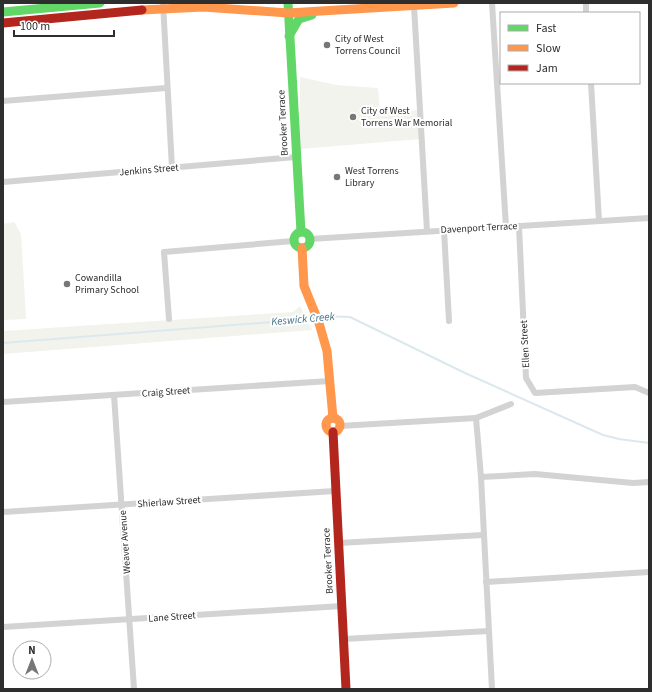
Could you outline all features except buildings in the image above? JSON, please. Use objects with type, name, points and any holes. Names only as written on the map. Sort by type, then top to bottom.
[{"type":"street","points":[[3,12],[100,3]]},
{"type":"street","name":"Brooker Terrace","points":[[288,3],[301,232]]},
{"type":"street","points":[[3,23],[163,6],[221,8],[262,13],[288,13],[399,5],[414,6],[454,3]]},
{"type":"street","points":[[492,3],[506,227]]},
{"type":"street","points":[[163,6],[166,88],[172,168]]},
{"type":"street","points":[[414,6],[427,231]]},
{"type":"street","points":[[289,36],[299,19],[325,10]]},
{"type":"street","points":[[591,84],[599,221]]},
{"type":"street","points":[[3,101],[166,88]]},
{"type":"street","name":"Jenkins Street","points":[[3,182],[296,157]]},
{"type":"street","name":"Davenport Terrace","points":[[310,239],[649,218]]},
{"type":"street","name":"Ellen Street","points":[[520,226],[526,378],[535,393],[635,387],[649,393]]},
{"type":"street","points":[[444,230],[449,321]]},
{"type":"street","points":[[301,232],[307,234],[310,239],[308,246],[302,248],[297,247],[293,241],[296,235],[301,232]]},
{"type":"street","points":[[169,319],[164,252],[293,241]]},
{"type":"street","points":[[302,248],[304,286],[319,323],[327,351],[333,418]]},
{"type":"street","name":"Craig Street","points":[[3,402],[330,381]]},
{"type":"street","name":"Weaver Avenue","points":[[114,395],[134,689]]},
{"type":"street","points":[[333,418],[327,422],[326,426],[335,432],[340,426],[476,418],[511,404]]},
{"type":"street","points":[[333,418],[339,422],[340,426]]},
{"type":"street","points":[[476,418],[481,477],[492,689]]},
{"type":"street","name":"Brooker Terrace","points":[[333,432],[346,689]]},
{"type":"street","points":[[481,477],[535,474],[649,482]]},
{"type":"street","name":"Shierlaw Street","points":[[3,512],[336,491]]},
{"type":"street","points":[[339,543],[484,535]]},
{"type":"street","points":[[486,582],[649,572]]},
{"type":"street","name":"Lane Street","points":[[3,627],[342,606]]},
{"type":"street","points":[[344,639],[489,631]]},
{"type":"shaded area","points":[[300,77],[336,85],[378,88],[380,113],[420,110],[421,139],[299,149]]},
{"type":"shaded area","points":[[14,222],[21,234],[26,319],[3,320],[3,224]]},
{"type":"shaded area","points":[[300,306],[312,330],[3,354],[3,331],[293,312]]},
{"type":"waterway","name":"Keswick Creek","points":[[3,343],[272,322],[313,316]]},
{"type":"waterway","name":"Keswick Creek","points":[[320,316],[350,317],[465,373],[603,435],[649,443]]},
{"type":"traffic: fast","points":[[3,12],[100,3]]},
{"type":"traffic: fast","points":[[288,3],[301,232]]},
{"type":"traffic: fast","points":[[289,36],[299,19],[312,15]]},
{"type":"traffic: fast","points":[[299,232],[305,232],[310,237],[310,240],[308,246],[305,248],[299,248],[294,243],[294,237],[299,232]]},
{"type":"traffic: slow","points":[[142,10],[203,7],[288,13],[454,3]]},
{"type":"traffic: slow","points":[[302,248],[304,286],[319,323],[327,351],[333,418]]},
{"type":"traffic: slow","points":[[333,418],[338,420],[340,425],[338,430],[333,432],[328,430],[326,425],[328,420],[333,418]]},
{"type":"traffic: jam","points":[[3,23],[142,10]]},
{"type":"traffic: jam","points":[[333,432],[346,689]]},
{"type":"place","name":"City of West Torrens Council","points":[[327,45]]},
{"type":"place","name":"City of West Torrens War Memorial","points":[[353,117]]},
{"type":"place","name":"West Torrens Library","points":[[337,177]]},
{"type":"place","name":"Cowandilla Primary School","points":[[67,284]]}]
